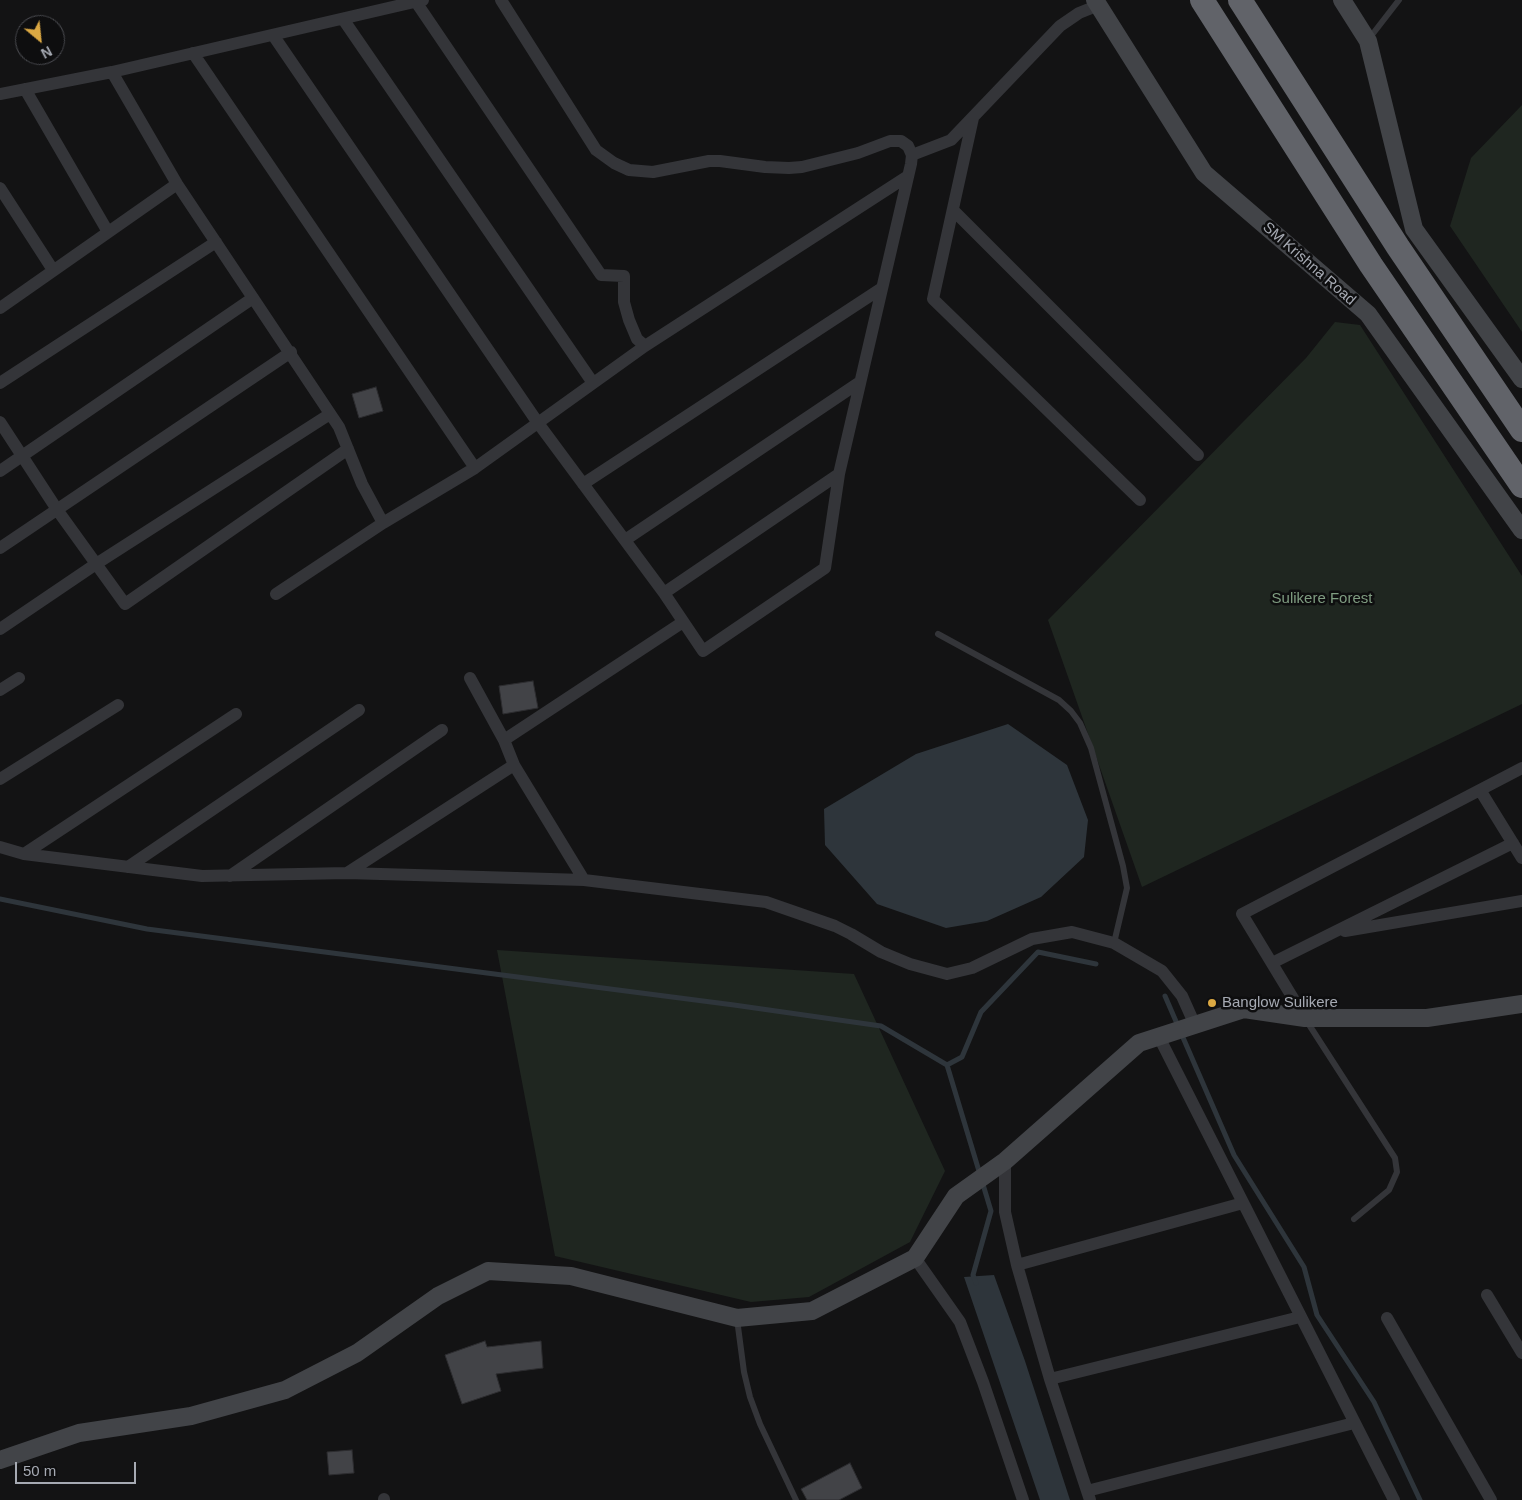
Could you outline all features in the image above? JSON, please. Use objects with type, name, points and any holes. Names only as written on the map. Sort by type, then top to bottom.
[{"type":"highway","points":[[1202,0],[1371,265],[1522,486]]},
{"type":"highway","points":[[1240,0],[1398,247],[1522,430]]},
{"type":"main road","points":[[1342,0],[1368,41],[1414,229],[1522,379]]},
{"type":"main road","name":"SM Krishna Road","points":[[1097,3],[1204,173],[1368,314],[1522,530]]},
{"type":"main road","points":[[0,1460],[80,1433],[191,1416],[285,1390],[357,1353],[438,1296],[488,1271],[571,1276],[737,1318],[812,1311],[915,1258],[956,1196],[1004,1161],[1139,1043],[1244,1009],[1305,1018],[1427,1018],[1522,1004]]},
{"type":"street","points":[[273,35],[538,423],[664,593],[703,651],[825,568],[838,474],[912,155],[908,146],[901,140],[890,141],[858,153],[802,167],[765,167],[720,161],[702,162],[653,172],[629,170],[614,163],[596,150],[502,0]]},
{"type":"street","points":[[0,94],[112,72],[420,1],[602,275],[624,276],[624,302],[629,320],[637,339],[645,346]]},
{"type":"street","points":[[912,155],[951,140],[1060,26],[1097,3]]},
{"type":"street","points":[[343,19],[593,384]]},
{"type":"street","points":[[193,54],[475,468]]},
{"type":"street","points":[[112,72],[178,184],[339,427],[362,484],[383,523]]},
{"type":"street","points":[[25,89],[108,232]]},
{"type":"street","points":[[973,118],[932,299],[1140,500]]},
{"type":"street","points":[[276,594],[383,523],[475,468],[645,346],[908,176]]},
{"type":"street","points":[[1,305],[178,184]]},
{"type":"street","points":[[0,188],[54,270]]},
{"type":"street","points":[[953,210],[1198,455]]},
{"type":"street","points":[[0,384],[216,242]]},
{"type":"street","points":[[584,484],[882,288]]},
{"type":"street","points":[[0,471],[253,298]]},
{"type":"street","points":[[0,548],[58,511],[291,352]]},
{"type":"street","points":[[625,540],[860,382]]},
{"type":"street","points":[[0,629],[96,564],[330,414]]},
{"type":"street","points":[[0,422],[58,511],[125,604],[348,449]]},
{"type":"street","points":[[664,593],[838,474]]},
{"type":"street","points":[[504,740],[683,622]]},
{"type":"street","points":[[0,690],[18,678]]},
{"type":"street","points":[[470,678],[504,740],[514,765],[584,880]]},
{"type":"street","points":[[0,779],[118,705]]},
{"type":"street","points":[[128,867],[359,710]]},
{"type":"street","points":[[24,854],[236,714]]},
{"type":"street","points":[[230,876],[442,730]]},
{"type":"street","points":[[347,873],[514,765]]},
{"type":"street","points":[[1305,1018],[1242,914],[1522,768]]},
{"type":"street","points":[[1480,790],[1522,858]]},
{"type":"street","points":[[1272,963],[1513,843]]},
{"type":"street","points":[[0,847],[24,854],[202,876],[347,873],[584,880],[766,902],[834,926],[881,952],[903,961],[947,974],[972,968],[1032,940],[1072,932],[1114,943],[1162,971],[1182,996],[1195,1025]]},
{"type":"street","points":[[1330,934],[1522,901]]},
{"type":"street","points":[[1159,1037],[1394,1500]]},
{"type":"street","points":[[1004,1161],[1005,1212],[1017,1265],[1050,1379],[1089,1496],[1354,1423]]},
{"type":"street","points":[[1017,1265],[1243,1203]]},
{"type":"street","points":[[915,1258],[960,1322],[1023,1500]]},
{"type":"street","points":[[1487,1295],[1522,1353]]},
{"type":"street","points":[[1050,1379],[1300,1317]]},
{"type":"street","points":[[1387,1318],[1491,1500]]},
{"type":"lane","points":[[1368,41],[1399,0]]},
{"type":"lane","points":[[938,634],[1059,700],[1080,723],[1091,748],[1123,866],[1127,888],[1114,943]]},
{"type":"lane","points":[[1305,1018],[1395,1158],[1397,1172],[1388,1190],[1354,1219]]},
{"type":"lane","points":[[737,1318],[744,1372],[750,1397],[760,1424],[796,1500]]},
{"type":"green space","points":[[1522,105],[1522,332],[1450,226],[1471,158]]},
{"type":"green space","name":"Sulikere Forest","points":[[1335,322],[1360,325],[1522,576],[1522,704],[1142,887],[1048,620],[1306,358]]},
{"type":"green space","points":[[497,950],[854,974],[945,1171],[910,1242],[809,1297],[751,1302],[555,1256]]},
{"type":"shaded area","points":[[1008,724],[1067,765],[1088,820],[1084,857],[1041,897],[987,921],[946,928],[877,904],[825,845],[824,809],[916,754]]},
{"type":"shaded area","points":[[994,1275],[1025,1361],[1070,1500],[1040,1500],[964,1277]]},
{"type":"building","points":[[376,387],[383,411],[359,418],[352,394]]},
{"type":"building","points":[[533,681],[538,708],[503,714],[499,686]]},
{"type":"building","points":[[485,1341],[487,1347],[541,1341],[543,1368],[496,1374],[501,1391],[462,1404],[445,1355]]},
{"type":"building","points":[[352,1450],[354,1473],[329,1475],[327,1452]]},
{"type":"building","points":[[850,1463],[862,1488],[839,1500],[807,1500],[801,1489]]},
{"type":"waterway","points":[[0,899],[147,929],[734,1005],[881,1026],[947,1065],[991,1211],[973,1275],[976,1283]]},
{"type":"waterway","points":[[947,1065],[962,1057],[981,1012],[1038,952],[1096,964]]},
{"type":"waterway","points":[[1165,996],[1234,1155],[1304,1267],[1317,1315],[1374,1402],[1420,1500]]},
{"type":"place","name":"Banglow Sulikere","points":[[1212,1003]]}]
